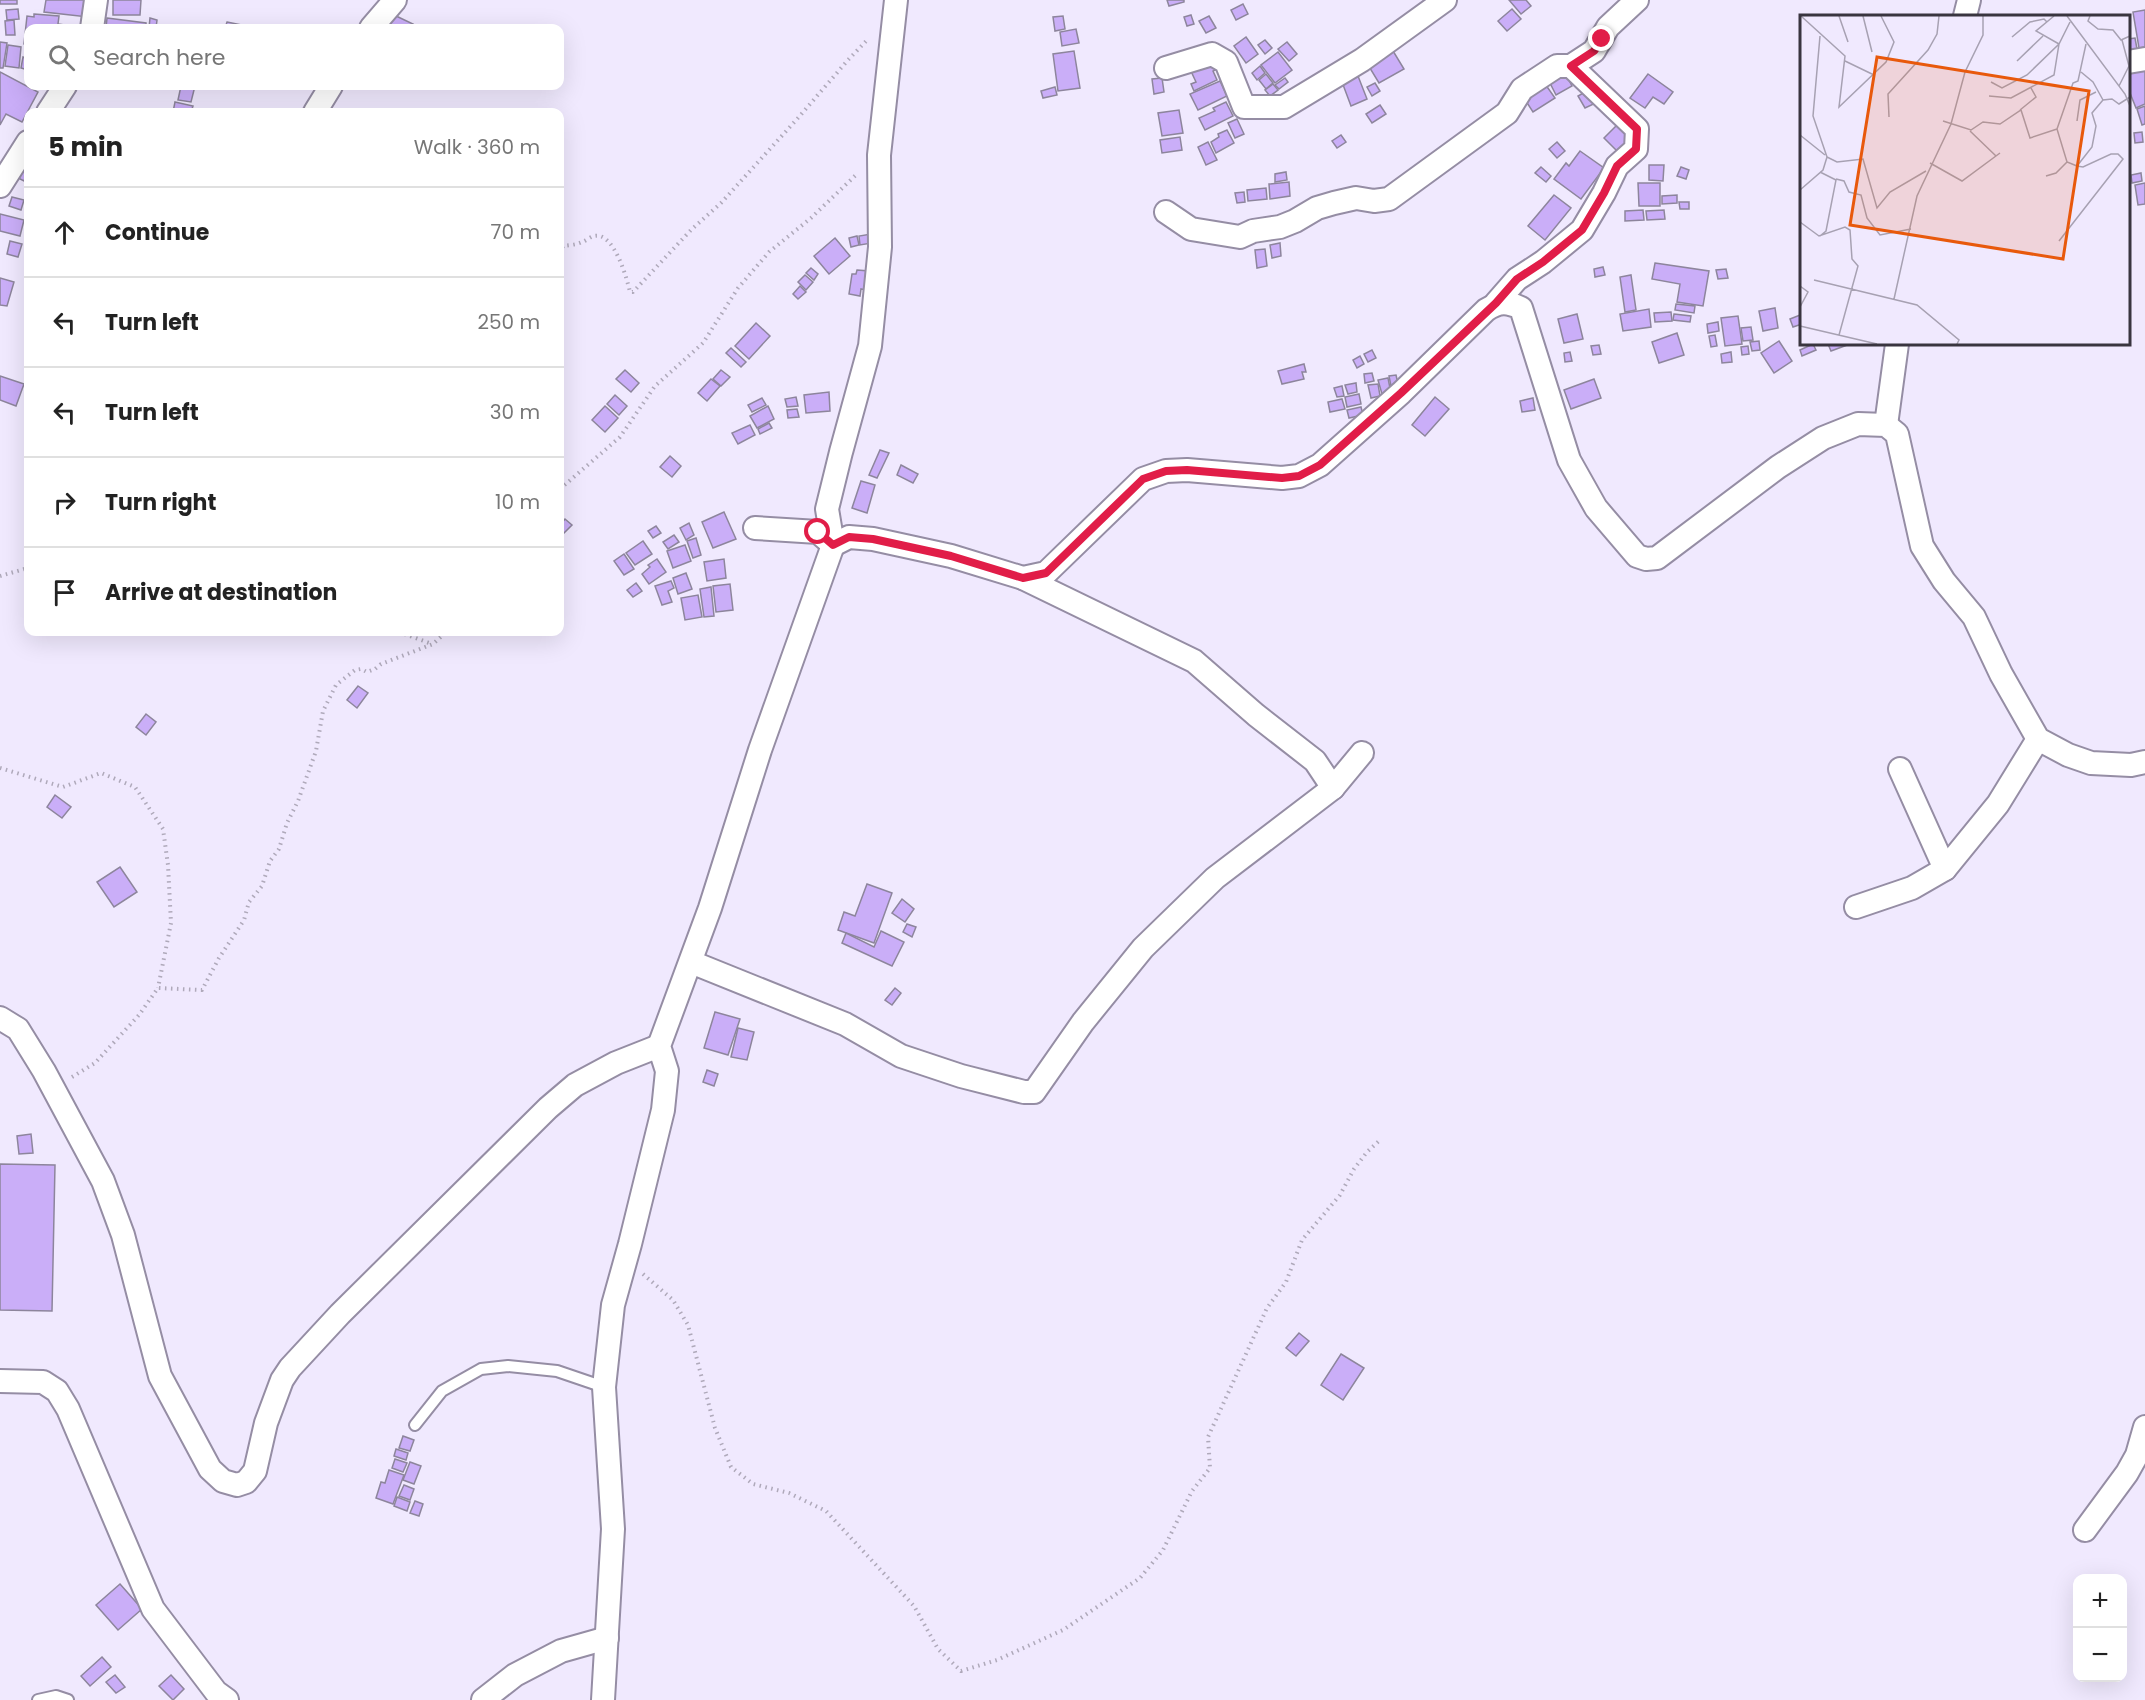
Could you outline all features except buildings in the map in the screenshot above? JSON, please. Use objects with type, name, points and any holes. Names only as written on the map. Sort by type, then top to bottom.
[{"type":"street","points":[[93,24],[96,0]]},
{"type":"street","points":[[374,24],[395,0]]},
{"type":"street","points":[[1166,68],[1212,54],[1226,62],[1244,107],[1284,107],[1362,60],[1445,0]]},
{"type":"street","points":[[1166,212],[1191,229],[1240,237],[1253,231],[1295,221],[1317,208],[1334,203],[1356,198],[1374,201],[1389,199],[1507,113],[1522,89],[1557,66],[1571,66],[1594,51],[1608,27],[1637,0]]},
{"type":"street","points":[[1965,15],[1969,0]]},
{"type":"street","points":[[603,1700],[613,1529],[604,1387],[613,1305],[663,1110],[667,1071],[659,1046],[691,962],[760,750],[833,545],[827,509],[870,346],[880,247],[879,155],[895,7]]},
{"type":"street","points":[[2130,62],[2145,59]]},
{"type":"street","points":[[1023,578],[1046,573],[1143,479],[1166,471],[1187,470],[1282,478],[1299,476],[1320,465],[1401,393],[1496,303],[1517,279],[1543,262],[1582,230],[1617,166],[1636,149],[1637,129],[1571,66]]},
{"type":"street","points":[[51,108],[62,90]]},
{"type":"street","points":[[317,108],[329,90]]},
{"type":"street","points":[[0,185],[24,148]]},
{"type":"street","points":[[1496,303],[1507,302],[1521,308],[1569,460],[1596,508],[1636,556],[1646,559],[1657,558],[1778,467],[1823,438],[1858,424],[1886,424],[1897,434],[1922,546],[1944,581],[1974,617],[2001,675],[2038,740],[2068,755],[2091,763],[2131,765],[2145,762]]},
{"type":"street","points":[[1886,424],[1897,345]]},
{"type":"street","points":[[755,528],[818,532],[833,545]]},
{"type":"street","points":[[833,545],[849,537],[873,539],[951,556],[1023,578],[1194,661],[1256,715],[1315,761],[1333,788]]},
{"type":"street","points":[[1856,906],[1912,888],[1945,869],[1998,804],[2038,740]]},
{"type":"street","points":[[691,962],[845,1024],[901,1056],[961,1076],[1024,1092],[1034,1092],[1083,1022],[1143,948],[1215,878],[1333,788],[1362,753]]},
{"type":"street","points":[[1900,769],[1945,869]]},
{"type":"street","points":[[0,1018],[18,1029],[103,1181],[123,1235],[160,1376],[210,1469],[223,1481],[237,1485],[246,1482],[255,1471],[266,1423],[282,1380],[290,1368],[340,1314],[539,1116],[575,1085],[659,1046]]},
{"type":"street","points":[[0,1381],[43,1382],[57,1391],[68,1409],[153,1609],[216,1692],[227,1700]]},
{"type":"street","points":[[2085,1530],[2127,1473],[2137,1455],[2145,1426]]},
{"type":"street","points":[[483,1700],[515,1675],[561,1651],[607,1638]]},
{"type":"lane","points":[[415,1425],[442,1391],[481,1369],[508,1366],[557,1371],[604,1387]]},
{"type":"lane","points":[[38,1700],[56,1696],[68,1700]]},
{"type":"path","points":[[564,246],[600,236],[610,243],[626,273],[630,292],[633,292],[691,230],[721,203],[895,7]]},
{"type":"path","points":[[564,486],[620,437],[655,386],[704,343],[738,288],[769,252],[811,218],[879,155]]},
{"type":"path","points":[[0,576],[24,569]]},
{"type":"path","points":[[410,636],[433,644]]},
{"type":"path","points":[[158,988],[202,990],[219,958],[244,920],[249,902],[262,886],[270,861],[279,849],[287,823],[298,801],[316,751],[323,711],[336,685],[355,670],[361,669],[367,672],[375,669],[381,664],[433,644],[442,636]]},
{"type":"path","points":[[0,768],[63,787],[101,773],[135,787],[162,829],[168,865],[171,923],[158,988],[139,1015],[95,1063],[53,1089]]},
{"type":"path","points":[[626,1260],[673,1300],[688,1325],[715,1428],[731,1467],[753,1484],[789,1493],[826,1511],[914,1606],[938,1649],[961,1671],[997,1660],[1063,1630],[1140,1578],[1163,1550],[1192,1491],[1210,1468],[1208,1437],[1267,1308],[1286,1282],[1302,1240],[1340,1195],[1361,1160],[1380,1140]]},
{"type":"route","points":[[818,532],[833,545],[849,537],[873,539],[951,556],[1023,578],[1046,573],[1143,479],[1166,471],[1187,470],[1282,478],[1299,476],[1320,465],[1401,393],[1496,303],[1517,279],[1543,262],[1582,230],[1617,166],[1636,149],[1637,129],[1612,102],[1571,66],[1594,51],[1602,39]]}]
